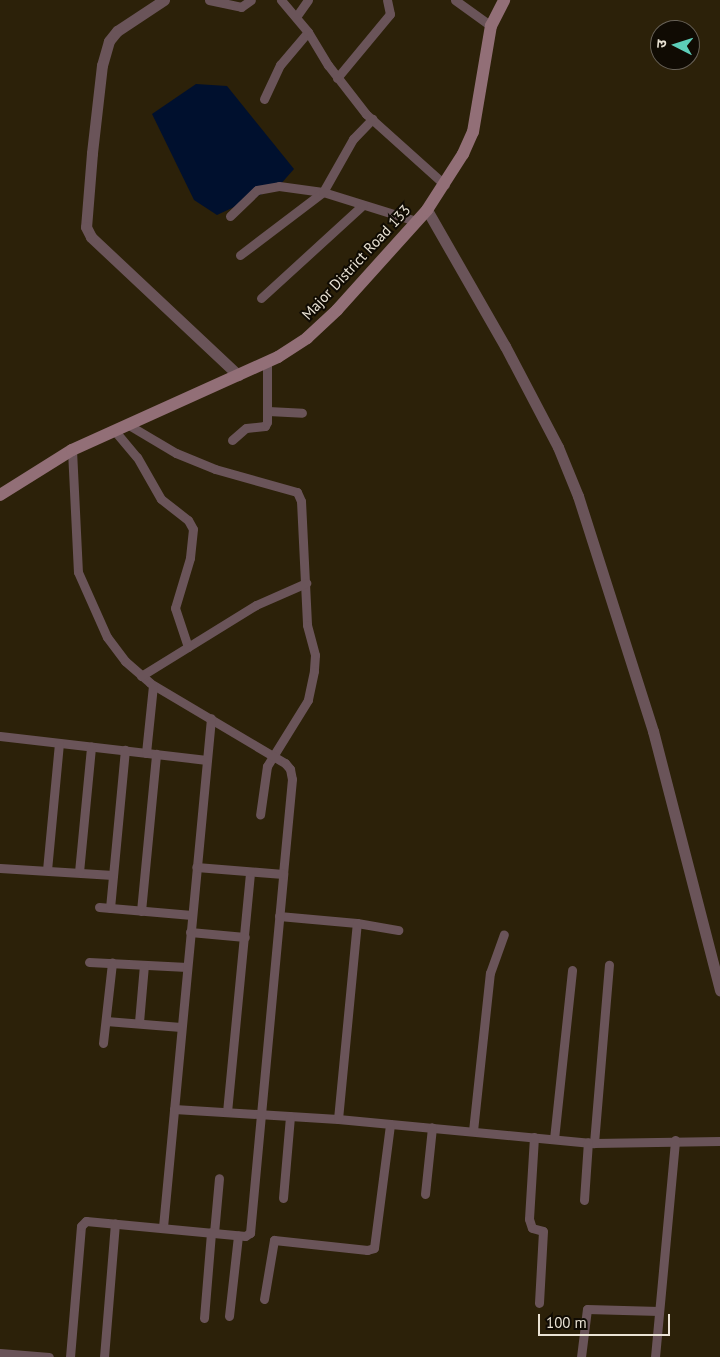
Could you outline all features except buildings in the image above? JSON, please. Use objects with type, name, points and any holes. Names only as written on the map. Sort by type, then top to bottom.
[{"type":"main road","name":"Major District Road 133","points":[[0,495],[72,450],[288,352],[324,322],[427,210],[445,185],[472,136],[491,26],[504,0]]},
{"type":"street","points":[[164,0],[117,31],[107,46],[92,153],[86,227],[91,237],[238,375]]},
{"type":"street","points":[[209,0],[241,7],[251,0]]},
{"type":"street","points":[[281,0],[308,32],[337,78],[372,119],[445,185]]},
{"type":"street","points":[[296,17],[308,0]]},
{"type":"street","points":[[337,78],[390,14],[386,0]]},
{"type":"street","points":[[456,0],[491,26]]},
{"type":"street","points":[[264,99],[280,66],[308,32]]},
{"type":"street","points":[[240,255],[323,192],[353,139],[372,119]]},
{"type":"street","points":[[230,216],[257,190],[279,186],[323,192],[416,221]]},
{"type":"street","points":[[261,298],[363,205]]},
{"type":"street","points":[[427,210],[505,346],[558,447],[575,487],[653,731],[720,990]]},
{"type":"street","points":[[232,440],[246,428],[265,426],[268,411],[267,362]]},
{"type":"street","points":[[268,411],[302,414]]},
{"type":"street","points":[[127,424],[176,453],[215,469],[297,492],[301,501],[307,625],[315,655],[314,672],[308,700],[272,756],[264,774],[260,815]]},
{"type":"street","points":[[114,430],[137,457],[161,499],[188,520],[192,529],[190,558],[175,608],[188,647]]},
{"type":"street","points":[[70,1357],[82,1226],[86,1221],[163,1227],[238,1236],[247,1236],[250,1233],[292,779],[285,763],[141,676],[125,661],[107,637],[78,572],[72,450]]},
{"type":"street","points":[[141,676],[256,605],[306,583]]},
{"type":"street","points":[[146,753],[153,685]]},
{"type":"street","points":[[163,1227],[211,718]]},
{"type":"street","points":[[0,736],[206,760]]},
{"type":"street","points":[[48,870],[59,744]]},
{"type":"street","points":[[79,872],[91,748]]},
{"type":"street","points":[[110,908],[126,750]]},
{"type":"street","points":[[141,911],[156,754]]},
{"type":"street","points":[[0,868],[113,875]]},
{"type":"street","points":[[196,868],[283,874]]},
{"type":"street","points":[[227,1112],[250,872]]},
{"type":"street","points":[[99,907],[192,915]]},
{"type":"street","points":[[279,916],[356,923],[398,930]]},
{"type":"street","points":[[338,1119],[356,923]]},
{"type":"street","points":[[190,932],[245,937]]},
{"type":"street","points":[[474,1131],[490,973],[504,934]]},
{"type":"street","points":[[89,962],[187,967]]},
{"type":"street","points":[[103,1043],[112,963]]},
{"type":"street","points":[[139,1022],[144,965]]},
{"type":"street","points":[[584,1200],[609,965]]},
{"type":"street","points":[[554,1139],[572,970]]},
{"type":"street","points":[[106,1020],[182,1027]]},
{"type":"street","points":[[174,1109],[338,1119],[591,1142],[639,1144],[675,1140],[720,1141]]},
{"type":"street","points":[[283,1198],[290,1116]]},
{"type":"street","points":[[264,1300],[274,1240],[367,1250],[374,1248],[390,1124]]},
{"type":"street","points":[[425,1194],[432,1127]]},
{"type":"street","points":[[534,1137],[529,1219],[532,1228],[543,1231],[538,1302]]},
{"type":"street","points":[[654,1357],[675,1140]]},
{"type":"street","points":[[204,1318],[219,1178]]},
{"type":"street","points":[[104,1357],[115,1223]]},
{"type":"street","points":[[229,1316],[238,1236]]},
{"type":"street","points":[[581,1357],[587,1309],[659,1312]]},
{"type":"street","points":[[0,1353],[49,1357]]},
{"type":"water","points":[[196,84],[227,86],[294,169],[279,186],[217,215],[194,200],[152,114]]}]
